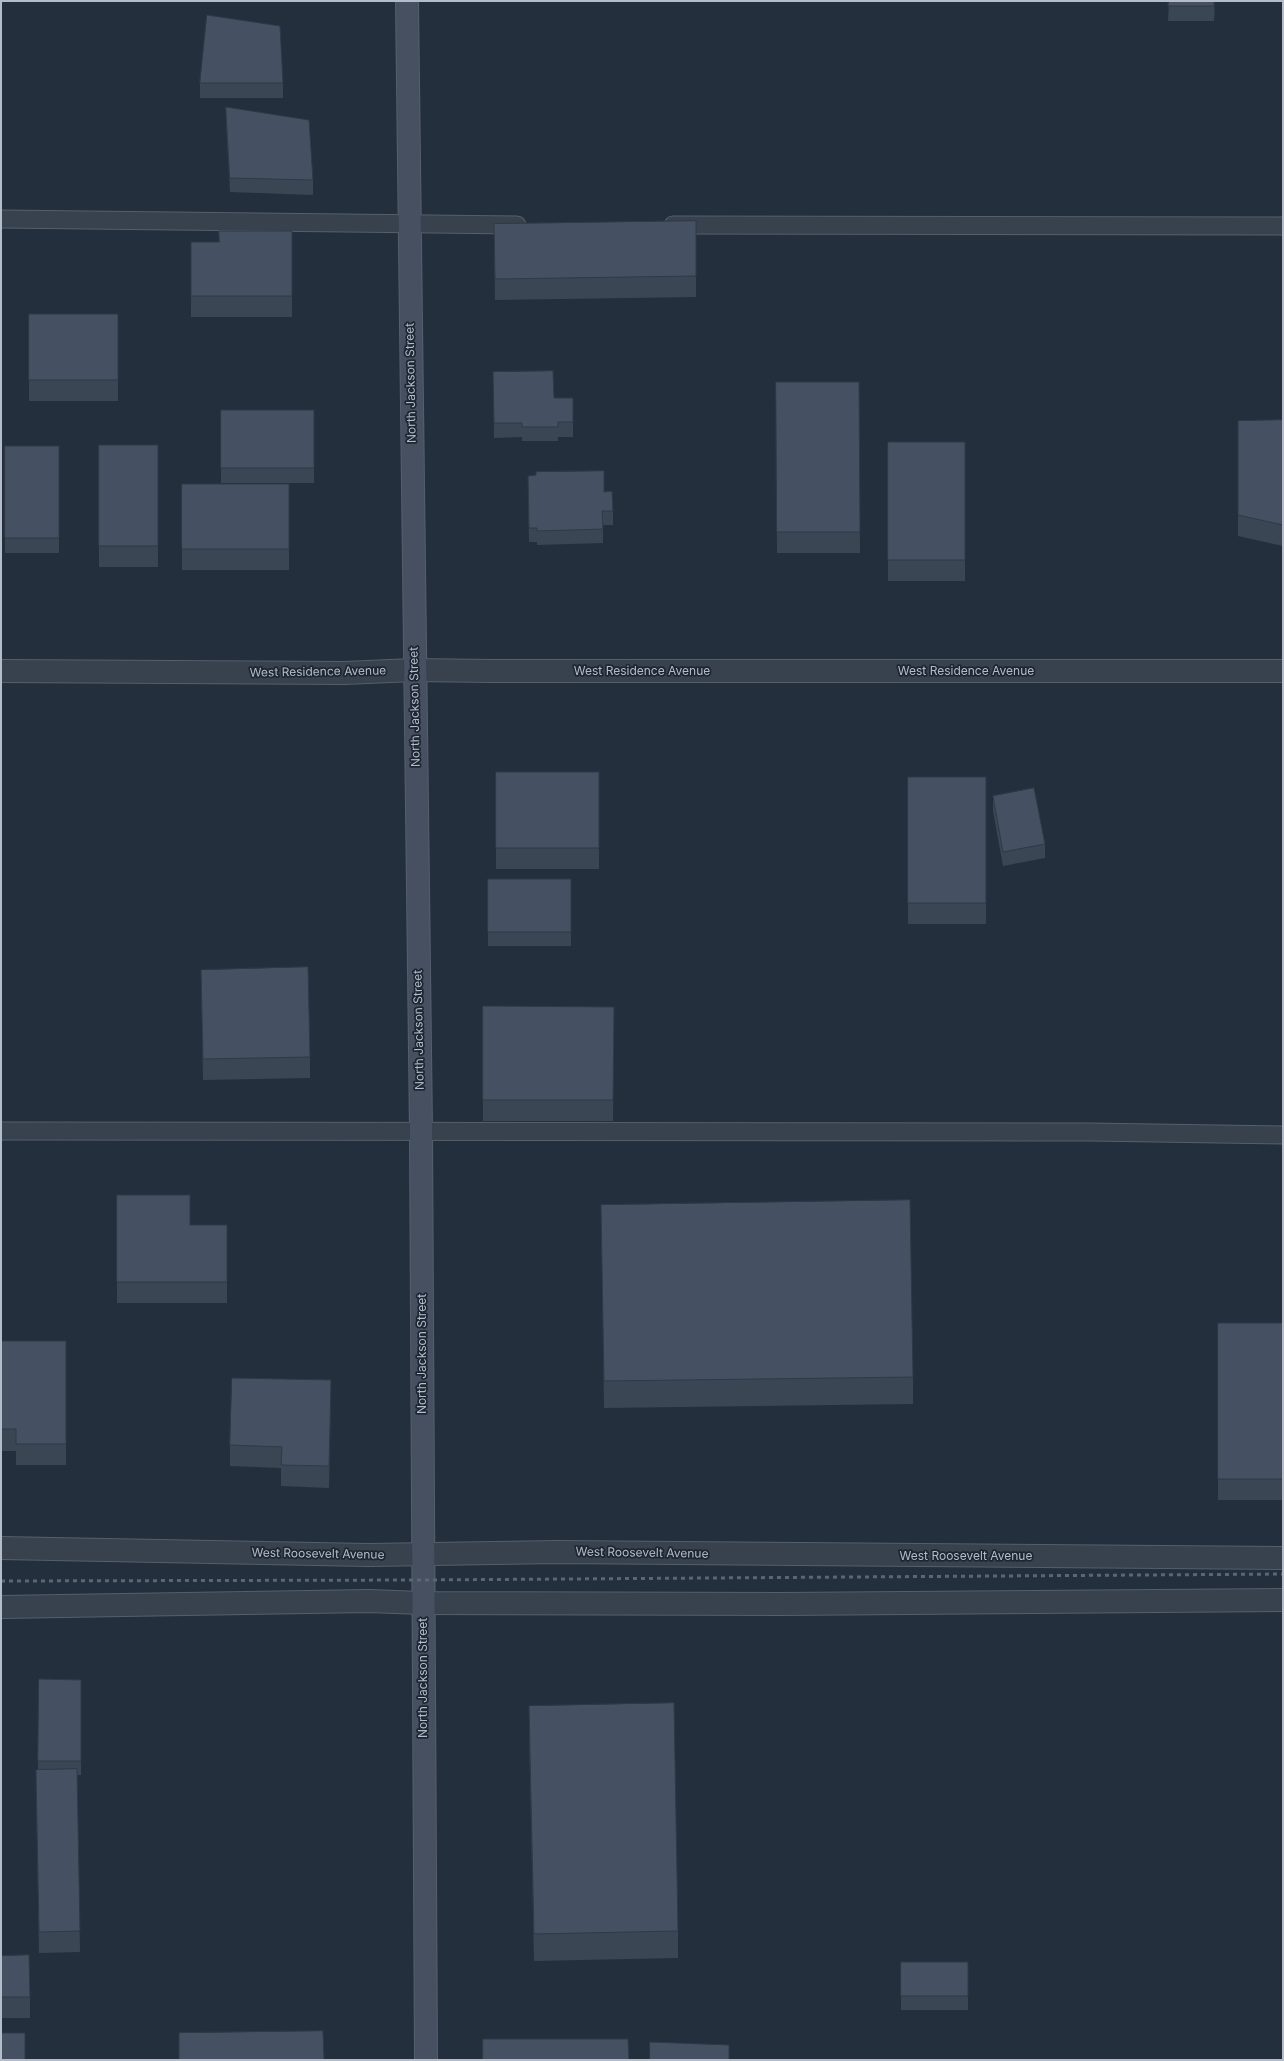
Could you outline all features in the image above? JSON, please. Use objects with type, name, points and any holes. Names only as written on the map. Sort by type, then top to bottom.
[{"type":"street","name":"North Jackson Street","points":[[407,1],[414,670],[421,1130],[422,1603],[426,2060]]},
{"type":"street","name":"West Residence Avenue","points":[[1,671],[344,673],[414,670],[1283,671]]},
{"type":"street","name":"West Roosevelt Avenue","points":[[1,1548],[368,1555],[566,1552],[1283,1558]]},
{"type":"street","points":[[1,1607],[369,1602],[782,1604],[1283,1600]]},
{"type":"lane","points":[[1,219],[409,225],[536,225]]},
{"type":"lane","points":[[656,225],[1283,226]]},
{"type":"lane","points":[[1,1131],[421,1130],[1089,1132],[1283,1135]]},
{"type":"building","points":[[1169,1],[1214,1],[1214,6],[1168,6]]},
{"type":"building","points":[[207,15],[280,26],[283,83],[200,83]]},
{"type":"building","points":[[226,107],[309,120],[313,180],[230,178]]},
{"type":"building","points":[[696,221],[696,276],[495,279],[494,224]]},
{"type":"building","points":[[219,231],[292,231],[292,296],[191,296],[191,242],[219,242]]},
{"type":"building","points":[[29,314],[118,314],[118,380],[29,380]]},
{"type":"building","points":[[553,371],[554,398],[573,398],[573,422],[558,422],[558,427],[522,427],[522,423],[494,423],[493,372]]},
{"type":"building","points":[[776,382],[859,382],[860,532],[777,532]]},
{"type":"building","points":[[221,410],[314,410],[314,468],[221,468]]},
{"type":"building","points":[[1283,420],[1283,525],[1238,515],[1238,421]]},
{"type":"building","points":[[888,442],[965,442],[965,560],[888,560]]},
{"type":"building","points":[[99,445],[158,445],[158,546],[99,546]]},
{"type":"building","points":[[5,446],[59,446],[59,538],[5,538]]},
{"type":"building","points":[[604,471],[604,492],[612,491],[613,511],[602,511],[603,529],[537,531],[537,528],[529,528],[528,476],[536,475],[536,472]]},
{"type":"building","points":[[182,484],[289,484],[289,549],[182,549]]},
{"type":"building","points":[[496,772],[599,772],[599,848],[496,848]]},
{"type":"building","points":[[908,777],[986,777],[986,903],[908,903]]},
{"type":"building","points":[[1034,788],[1045,844],[1003,852],[993,796]]},
{"type":"building","points":[[488,879],[571,879],[571,932],[488,932]]},
{"type":"building","points":[[308,967],[310,1057],[203,1059],[201,970]]},
{"type":"building","points":[[483,1006],[614,1007],[613,1100],[483,1100]]},
{"type":"building","points":[[117,1195],[190,1195],[190,1225],[227,1225],[227,1282],[117,1282]]},
{"type":"building","points":[[910,1200],[913,1377],[604,1381],[601,1205]]},
{"type":"building","points":[[1218,1323],[1283,1323],[1283,1479],[1218,1479]]},
{"type":"building","points":[[1,1341],[66,1341],[66,1444],[16,1444],[16,1429],[1,1429]]},
{"type":"building","points":[[232,1378],[331,1380],[329,1466],[281,1465],[282,1447],[230,1445]]},
{"type":"building","points":[[39,1679],[81,1680],[81,1761],[38,1761]]},
{"type":"building","points":[[674,1703],[678,1931],[534,1934],[529,1706]]},
{"type":"building","points":[[77,1769],[80,1931],[39,1932],[36,1770]]},
{"type":"building","points":[[29,1955],[30,1997],[1,1997],[1,1956]]},
{"type":"building","points":[[901,1962],[968,1962],[968,1996],[901,1996]]},
{"type":"building","points":[[323,2031],[324,2060],[179,2060],[179,2033]]},
{"type":"building","points":[[1,2033],[25,2033],[25,2060],[1,2060]]},
{"type":"building","points":[[483,2039],[628,2039],[629,2060],[483,2060]]},
{"type":"building","points":[[650,2042],[729,2045],[729,2060],[650,2060]]},
{"type":"railway","points":[[1,1581],[423,1580],[1283,1574]]}]
